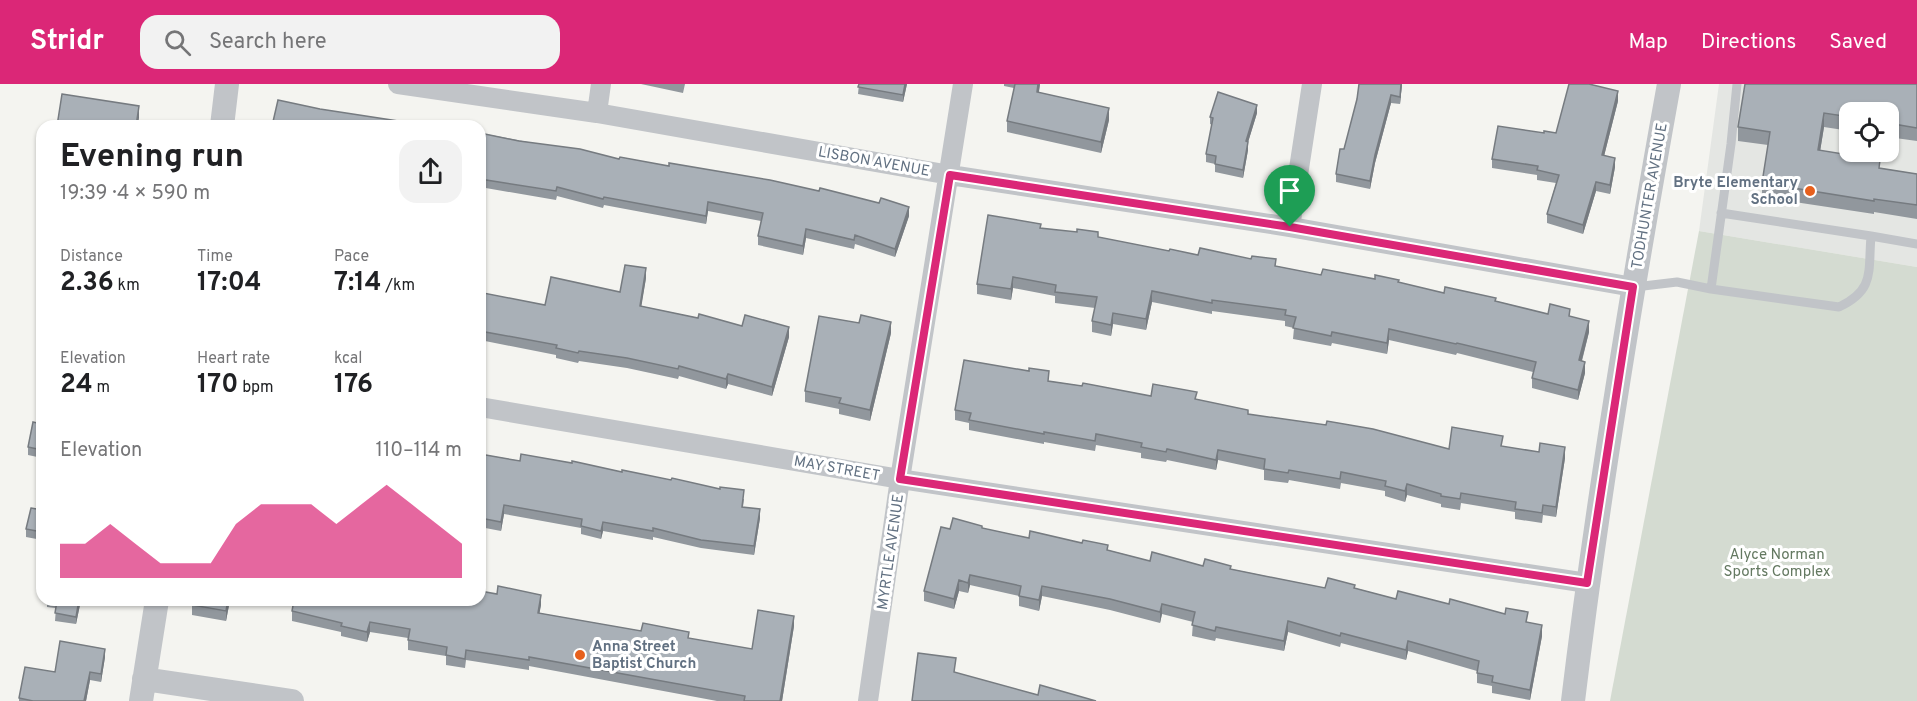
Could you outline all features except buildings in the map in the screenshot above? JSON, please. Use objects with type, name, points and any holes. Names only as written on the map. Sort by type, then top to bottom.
[{"type":"street","points":[[223,120],[227,84]]},
{"type":"street","name":"LISBON AVENUE","points":[[398,84],[597,112],[950,175],[1290,227],[1633,287]]},
{"type":"street","points":[[597,112],[601,84]]},
{"type":"street","name":"MYRTLE AVENUE","points":[[868,701],[900,479],[963,84]]},
{"type":"street","points":[[1290,227],[1312,84]]},
{"type":"street","name":"TODHUNTER AVENUE","points":[[1573,701],[1587,583],[1633,287],[1669,84]]},
{"type":"street","name":"MAY STREET","points":[[486,408],[900,479],[1587,583]]},
{"type":"street","points":[[156,606],[142,690],[292,701]]},
{"type":"lane","points":[[1711,289],[1737,84]]},
{"type":"lane","points":[[1721,213],[1917,244]]},
{"type":"lane","points":[[1633,287],[1677,282],[1839,307],[1852,301],[1864,290],[1868,276],[1871,236]]},
{"type":"shaded area","name":"Bryte Elementary School","points":[[1719,84],[1917,84],[1917,267],[1699,231]]},
{"type":"green space","name":"Alyce Norman Sports Complex","points":[[1699,231],[1917,267],[1917,701],[1610,701]]},
{"type":"place","name":"Bryte Elementary School","points":[[1810,191]]},
{"type":"place","name":"Anna Street Baptist Church","points":[[580,655]]},
{"type":"route","points":[[950,175],[1290,227],[1633,287],[1587,583],[900,479],[950,175]]}]
